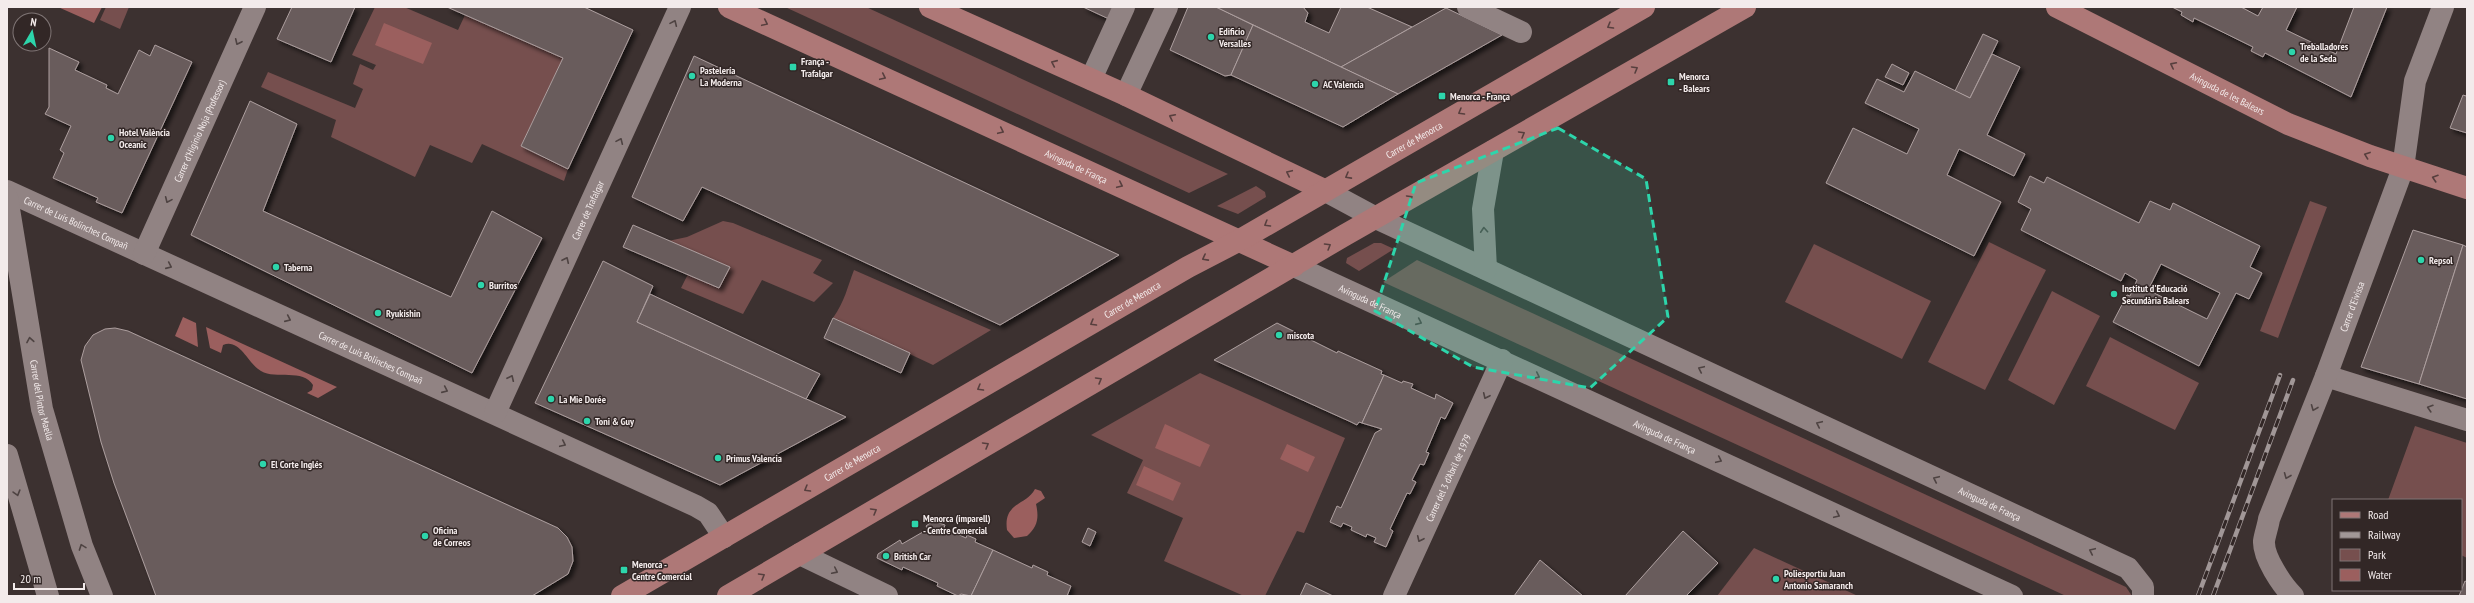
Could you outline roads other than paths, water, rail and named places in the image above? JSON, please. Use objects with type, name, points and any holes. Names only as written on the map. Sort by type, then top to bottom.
[{"type":"main road","name":"Avinguda de França","points":[[730,7],[1294,266]]},
{"type":"main road","name":"Avinguda de França","points":[[930,7],[1126,95],[1324,190]]},
{"type":"main road","name":"Carrer de Menorca","points":[[622,596],[1188,267],[1240,240],[1324,190],[1644,7]]},
{"type":"main road","points":[[728,596],[1376,218],[1745,7]]},
{"type":"main road","name":"Avinguda de les Balears","points":[[2057,7],[2288,124],[2330,142],[2403,168],[2467,188]]},
{"type":"street","name":"Carrer d'Higinio Noja (Professor)","points":[[144,254],[255,7]]},
{"type":"street","name":"Carrer de Trafalgar","points":[[495,413],[680,7]]},
{"type":"street","points":[[1091,80],[1124,7]]},
{"type":"street","points":[[1126,95],[1166,7]]},
{"type":"street","points":[[1468,7],[1521,32]]},
{"type":"street","name":"Carrer d'Eivissa","points":[[2293,596],[2282,585],[2266,555],[2264,542],[2269,519],[2326,376],[2403,168],[2415,81],[2443,7]]},
{"type":"street","points":[[1486,269],[1483,209],[1493,151]]},
{"type":"street","name":"Carrer de Luis Bolinches Compañ","points":[[7,190],[696,506],[708,513],[724,537]]},
{"type":"street","name":"Avinguda de França","points":[[1324,190],[1376,218],[2128,568],[2143,587],[2143,596]]},
{"type":"street","name":"Carrer del Pintor Maella","points":[[7,197],[42,409],[82,546],[102,596]]},
{"type":"street","name":"Avinguda de França","points":[[1294,266],[1502,360],[2012,596]]},
{"type":"street","name":"Carrer del 3 d'Abril de 1979","points":[[1394,596],[1502,360]]},
{"type":"street","points":[[2326,376],[2467,420]]},
{"type":"street","points":[[7,455],[48,596]]},
{"type":"street","points":[[800,554],[887,596]]},
{"type":"street","points":[[31,596],[40,570]]},
{"type":"water","points":[[58,7],[102,7],[94,23]]},
{"type":"water","points":[[384,23],[432,43],[423,64],[375,45]]},
{"type":"water","points":[[183,317],[196,323],[198,347],[175,336]]},
{"type":"water","points":[[206,327],[337,387],[318,398],[307,393],[312,390],[313,385],[309,380],[303,377],[296,375],[274,375],[261,371],[256,368],[239,348],[234,345],[223,345],[221,353],[210,348]]},
{"type":"water","points":[[1165,424],[1210,445],[1200,467],[1155,448]]},
{"type":"water","points":[[1287,444],[1315,457],[1308,472],[1280,459]]},
{"type":"water","points":[[1144,466],[1181,483],[1173,501],[1136,485]]},
{"type":"water","points":[[1035,489],[1041,491],[1045,498],[1036,504],[1037,522],[1031,533],[1027,536],[1014,538],[1007,530],[1008,514],[1016,505],[1026,499]]},
{"type":"railway","points":[[2198,596],[2280,375]]},
{"type":"railway","points":[[2213,596],[2293,380]]},
{"type":"place","name":"Edificio Versalles","points":[[1211,37]]},
{"type":"place","name":"Treballadores de la Seda","points":[[2292,52]]},
{"type":"place","name":"França - Trafalgar","points":[[793,67]]},
{"type":"place","name":"Pastelería La Moderna","points":[[692,76]]},
{"type":"place","name":"Menorca - Balears","points":[[1671,82]]},
{"type":"place","name":"AC Valencia","points":[[1315,84]]},
{"type":"place","name":"Menorca - França","points":[[1442,96]]},
{"type":"place","name":"Hotel València Oceanic","points":[[111,138]]},
{"type":"place","name":"Repsol","points":[[2421,260]]},
{"type":"place","name":"Taberna","points":[[276,267]]},
{"type":"place","name":"Burritos","points":[[481,285]]},
{"type":"place","name":"Institut d'Educació Secundària Balears","points":[[2114,294]]},
{"type":"place","name":"Ryukishin","points":[[378,313]]},
{"type":"place","name":"miscota","points":[[1279,335]]},
{"type":"place","name":"La Mie Dorée","points":[[551,399]]},
{"type":"place","name":"Toni & Guy","points":[[587,421]]},
{"type":"place","name":"Primus Valencia","points":[[718,458]]},
{"type":"place","name":"El Corte Inglés","points":[[263,464]]},
{"type":"place","name":"Menorca (imparell) - Centre Comercial","points":[[915,524]]},
{"type":"place","name":"Oficina de Correos","points":[[425,536]]},
{"type":"place","name":"British Car","points":[[886,556]]},
{"type":"place","name":"Menorca - Centre Comercial","points":[[624,570]]},
{"type":"place","name":"Poliesportiu Juan Antonio Samaranch","points":[[1776,579]]}]
